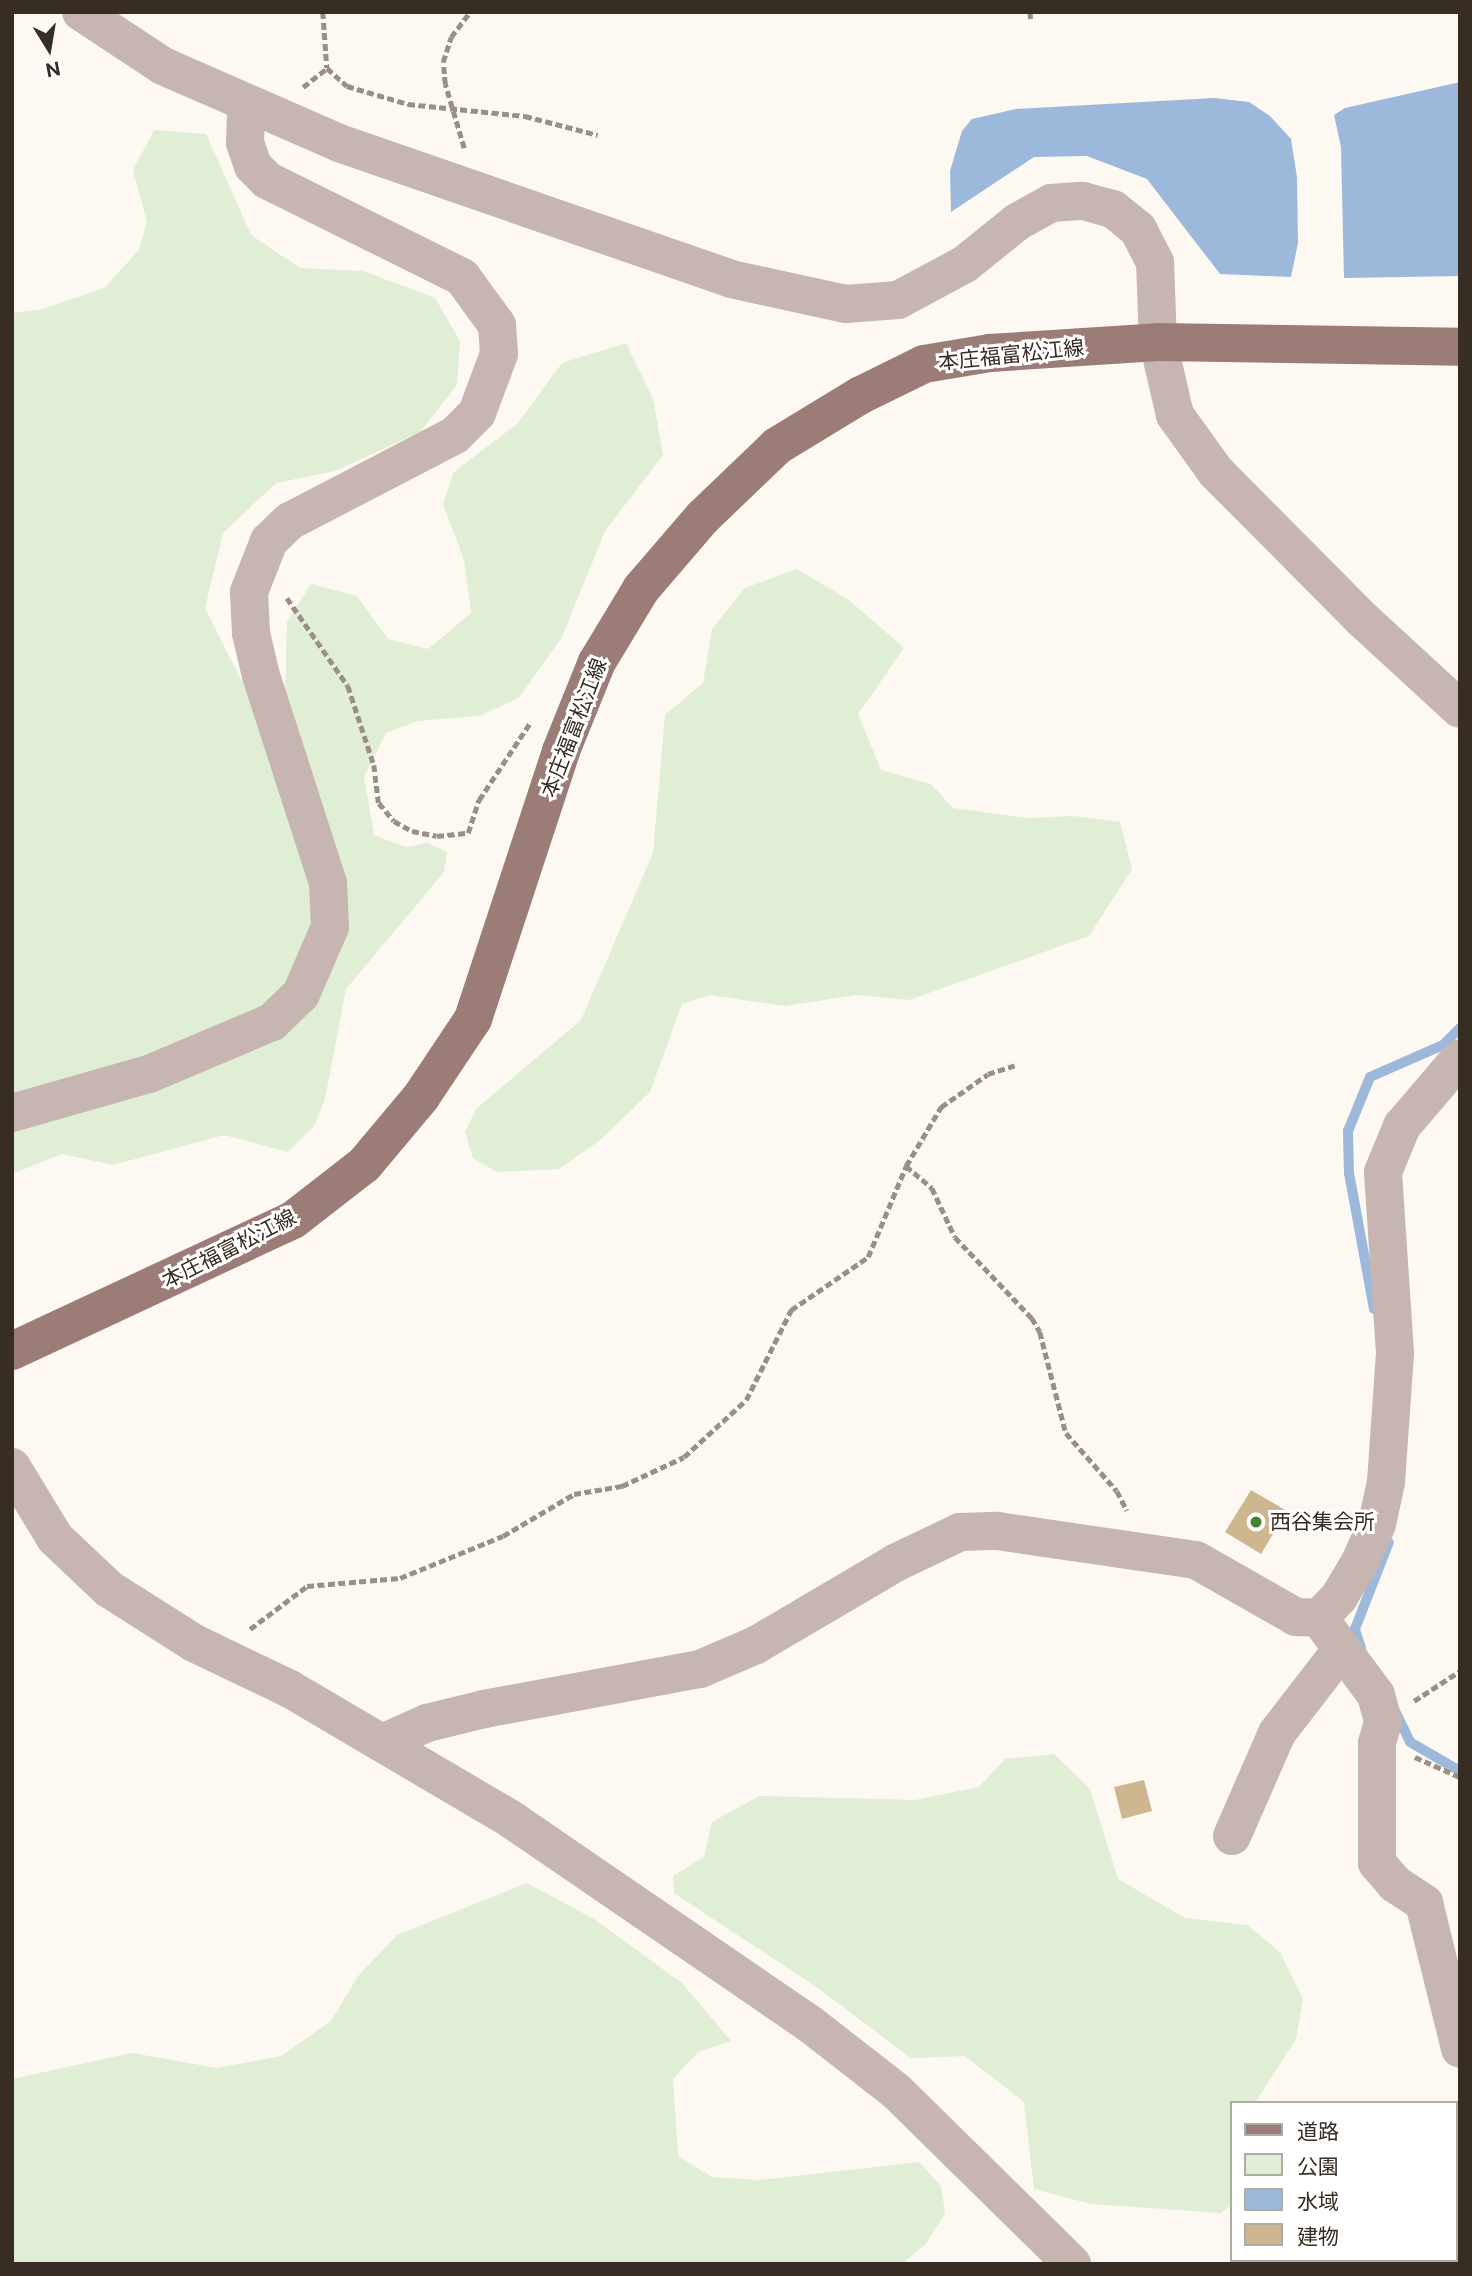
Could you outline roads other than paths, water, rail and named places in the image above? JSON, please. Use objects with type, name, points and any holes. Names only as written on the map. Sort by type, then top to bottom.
[{"type":"main road","name":"本庄福富松江線","points":[[12,1351],[293,1220],[364,1165],[421,1097],[473,1019],[561,751],[597,662],[641,589],[703,517],[777,446],[861,395],[925,364],[990,354],[1158,342],[1460,346]]},
{"type":"street","points":[[81,12],[163,66],[246,106],[339,143],[464,184],[731,279],[846,304],[898,300],[965,264],[1017,222],[1051,203],[1083,201],[1113,209],[1138,229],[1155,262],[1158,342],[1175,415],[1216,472],[1362,619],[1460,709]]},
{"type":"street","points":[[12,1113],[149,1074],[272,1021],[302,994],[321,955],[330,928],[328,883],[251,632],[249,592],[269,541],[290,521],[455,435],[477,413],[499,355],[497,325],[462,277],[267,180],[253,166],[245,143],[246,106]]},
{"type":"street","points":[[382,1743],[427,1723],[484,1709],[700,1669],[756,1645],[895,1563],[960,1532],[997,1531],[1146,1550],[1196,1560],[1296,1617],[1319,1618],[1339,1597],[1359,1564],[1377,1524],[1386,1482],[1395,1353],[1383,1172],[1402,1126],[1460,1058]]},
{"type":"street","points":[[12,1467],[55,1538],[109,1589],[228,1659],[382,1743],[512,1821],[810,2024],[896,2091],[1072,2264]]},
{"type":"street","points":[[1319,1618],[1376,1695],[1380,1721],[1377,1863],[1395,1884],[1424,1903],[1460,2049]]},
{"type":"street","points":[[1232,1836],[1277,1733],[1342,1649]]},
{"type":"water","points":[[1460,82],[1460,276],[1344,278],[1341,147],[1334,115],[1345,108]]},
{"type":"water","points":[[1214,98],[1249,102],[1270,116],[1291,139],[1297,177],[1298,243],[1291,277],[1220,274],[1147,179],[1087,156],[1034,157],[951,212],[950,171],[962,131],[972,119],[1016,109]]},
{"type":"waterway","points":[[1374,1309],[1349,1173],[1348,1131],[1370,1077],[1443,1045],[1460,1028]]},
{"type":"waterway","points":[[1361,1648],[1355,1629],[1389,1542]]},
{"type":"waterway","points":[[1395,1711],[1410,1742],[1460,1771]]},
{"type":"place","name":"西谷集会所","points":[[1256,1522]]}]
